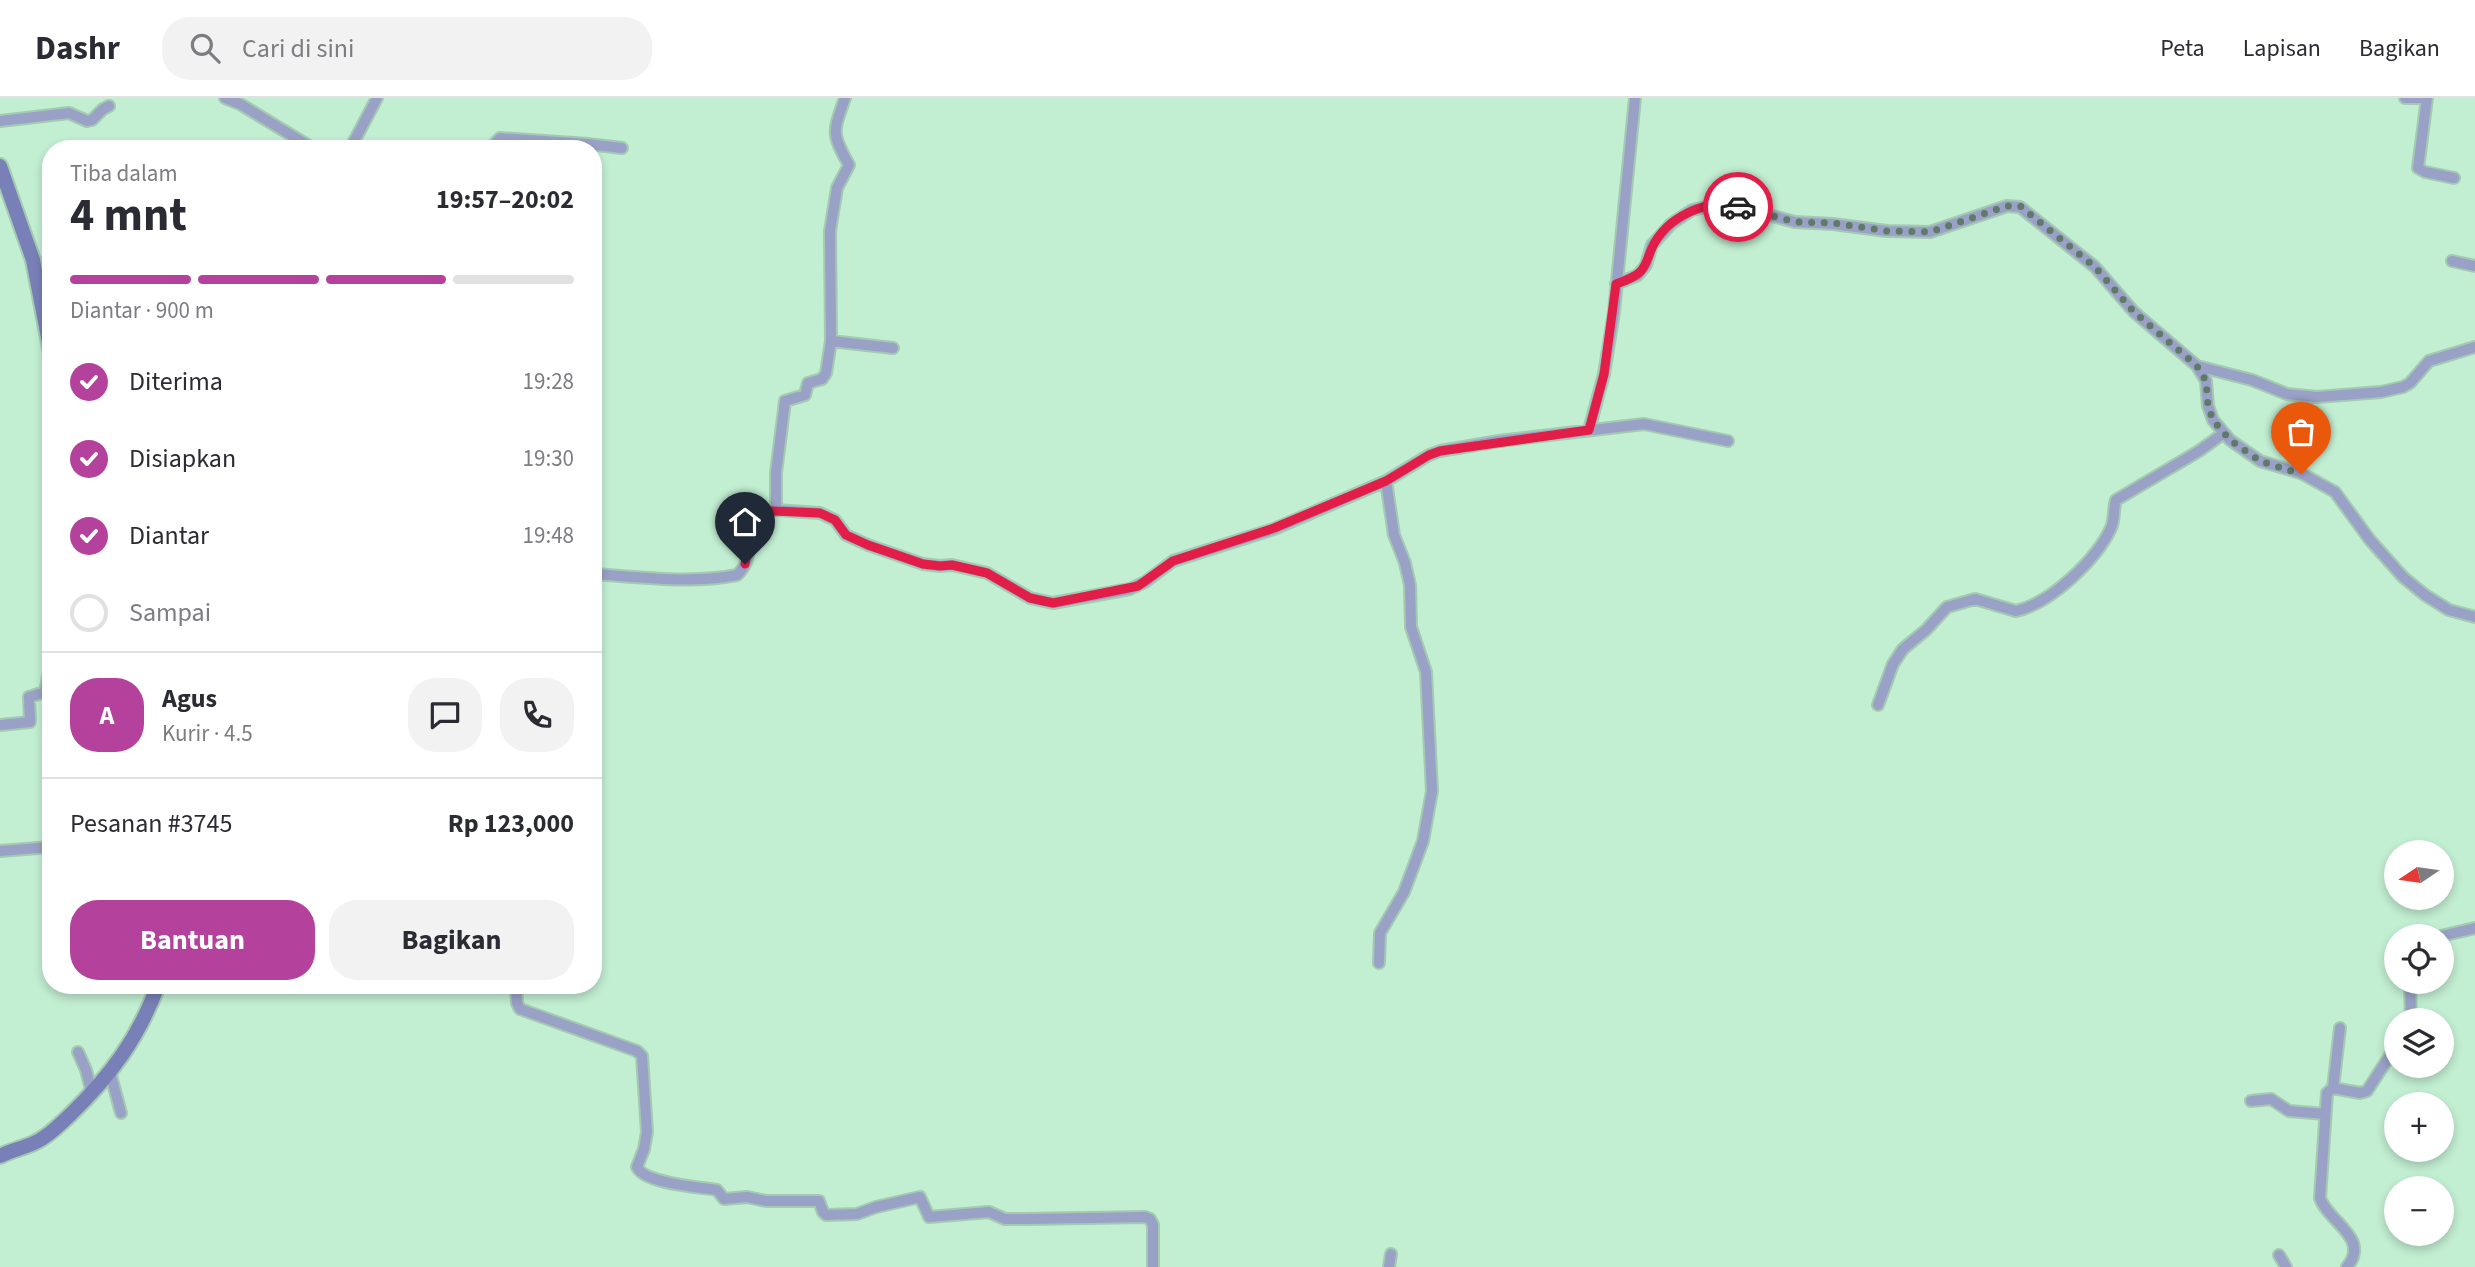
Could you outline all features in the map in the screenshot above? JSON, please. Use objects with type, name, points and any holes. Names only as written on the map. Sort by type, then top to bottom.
[{"type":"main road","points":[[0,166],[33,260],[42,306]]},
{"type":"main road","points":[[0,1156],[43,1138],[92,1093],[132,1041],[154,994]]},
{"type":"street","points":[[225,98],[240,104],[299,140]]},
{"type":"street","points":[[355,140],[377,98]]},
{"type":"street","points":[[776,510],[776,473],[785,401],[805,395],[808,383],[822,379],[829,360],[830,232],[837,188],[849,165],[835,138],[834,128],[845,98]]},
{"type":"street","points":[[1589,430],[1604,374],[1635,98]]},
{"type":"street","points":[[2405,98],[2424,98],[2418,167],[2425,172],[2455,178]]},
{"type":"street","points":[[0,121],[69,113],[87,121],[108,106]]},
{"type":"street","points":[[498,140],[529,140]]},
{"type":"street","points":[[602,146],[622,148]]},
{"type":"street","points":[[1616,284],[1638,275],[1646,265],[1652,246],[1671,224],[1692,210],[1706,206],[1725,203],[1795,222],[1833,223],[1887,231],[1930,232],[2007,206],[2020,206],[2095,267],[2134,312],[2197,366],[2206,381],[2210,412],[2224,433],[2249,456],[2301,474],[2335,492],[2370,540],[2403,577],[2449,610],[2475,617]]},
{"type":"street","points":[[2452,261],[2475,266]]},
{"type":"street","points":[[831,341],[892,348]]},
{"type":"street","points":[[2197,366],[2252,380],[2287,394],[2317,397],[2381,392],[2403,387],[2410,383],[2429,361],[2475,346]]},
{"type":"street","points":[[602,574],[677,581],[710,580],[737,575],[745,564],[749,544],[745,521],[748,510],[776,510],[820,513],[835,520],[846,535],[868,545],[923,564],[952,565],[987,573],[1030,598],[1053,603],[1130,589],[1145,582],[1173,561],[1253,537],[1386,481],[1440,451],[1643,424],[1728,441]]},
{"type":"street","points":[[1878,705],[1893,664],[1903,649],[1926,630],[1947,607],[1975,598],[2017,611],[2051,595],[2071,579],[2111,528],[2116,500],[2224,433]]},
{"type":"street","points":[[1379,963],[1380,933],[1404,892],[1423,841],[1432,791],[1426,672],[1411,627],[1410,585],[1394,535],[1386,481]]},
{"type":"street","points":[[0,725],[30,722],[29,697],[42,693]]},
{"type":"street","points":[[0,851],[42,848]]},
{"type":"street","points":[[2454,933],[2475,928]]},
{"type":"street","points":[[516,994],[520,1009],[637,1051],[642,1056],[647,1132],[637,1167],[643,1174],[688,1187],[718,1190],[724,1199],[752,1197],[766,1201],[819,1201],[822,1212],[826,1215],[857,1213],[920,1197],[929,1217],[989,1212],[1005,1219],[1144,1217],[1150,1219],[1153,1225],[1153,1267]]},
{"type":"street","points":[[2340,1028],[2333,1088],[2327,1093],[2320,1198],[2354,1244],[2355,1255],[2347,1267]]},
{"type":"street","points":[[78,1052],[92,1093]]},
{"type":"street","points":[[2333,1088],[2360,1093],[2367,1091],[2384,1065]]},
{"type":"street","points":[[110,1072],[121,1113]]},
{"type":"street","points":[[2251,1101],[2271,1099],[2289,1111],[2325,1114]]},
{"type":"street","points":[[1389,1267],[1391,1254]]},
{"type":"street","points":[[2279,1255],[2286,1267]]},
{"type":"way so far","points":[[1738,207],[1795,222],[1833,223],[1887,231],[1930,232],[2007,206],[2020,206],[2095,267],[2134,312],[2197,366],[2208,387],[2207,400],[2213,420],[2230,440],[2249,456],[2301,474]]},
{"type":"route","points":[[745,564],[749,544],[745,521],[748,510],[814,511],[830,516],[846,535],[868,545],[923,564],[952,565],[987,573],[1030,598],[1043,603],[1053,603],[1138,586],[1166,564],[1253,537],[1386,481],[1440,451],[1589,430],[1604,374],[1616,284],[1638,275],[1646,265],[1652,246],[1671,224],[1692,210],[1725,203],[1738,207]]}]
